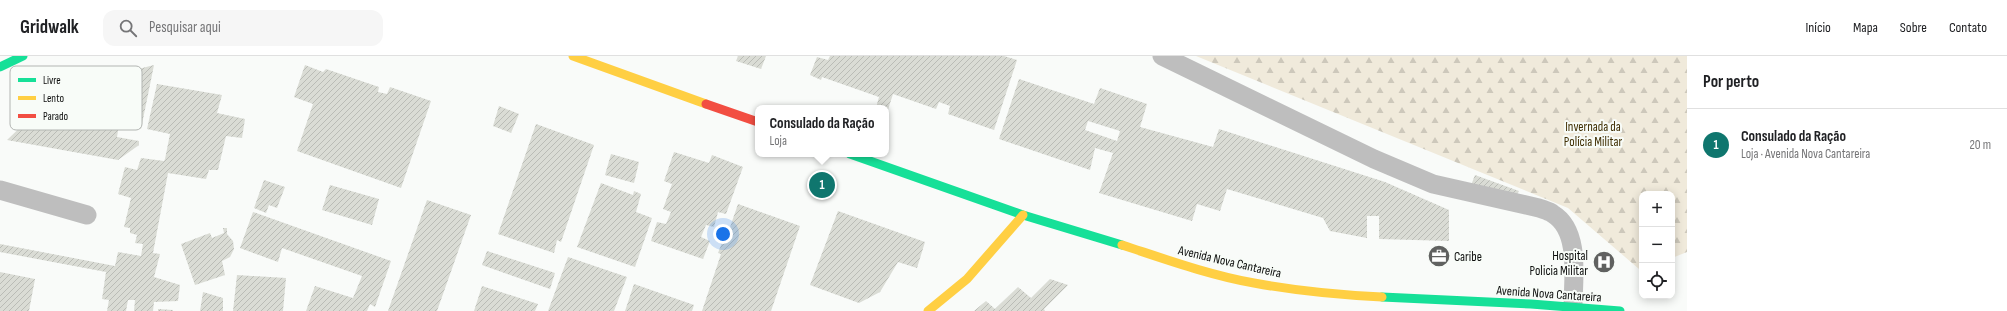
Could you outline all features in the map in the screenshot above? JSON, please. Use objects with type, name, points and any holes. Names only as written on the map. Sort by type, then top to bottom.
[{"type":"main road","points":[[0,67],[22,56]]},
{"type":"main road","points":[[573,56],[755,121]]},
{"type":"main road","name":"Avenida Nova Cantareira","points":[[859,157],[1023,215],[1195,268],[1253,283],[1337,295],[1573,307],[1620,311]]},
{"type":"main road","points":[[928,311],[944,300],[989,258],[1023,215]]},
{"type":"lane","points":[[1162,56],[1374,159],[1433,184],[1539,208],[1554,214],[1566,227],[1573,244],[1573,307]]},
{"type":"lane","points":[[0,190],[87,215]]},
{"type":"green space","name":"Invernada da Polícia Militar","points":[[1196,56],[1687,56],[1687,252],[1675,257],[1675,191],[1639,191],[1639,269],[1568,208]]},
{"type":"building","points":[[738,56],[766,56],[761,69],[736,61]]},
{"type":"building","points":[[830,56],[1004,56],[1017,60],[994,130],[948,114],[950,106],[939,102],[936,109],[893,94],[889,107],[889,105],[877,105],[879,97],[822,77],[821,80],[810,75],[817,57],[828,60]]},
{"type":"building","points":[[154,65],[142,124],[142,68]]},
{"type":"building","points":[[305,65],[323,72],[326,69],[379,87],[378,92],[387,94],[390,87],[431,101],[401,188],[297,151],[313,104],[294,97]]},
{"type":"building","points":[[1019,79],[1094,104],[1100,88],[1147,104],[1140,127],[1213,147],[1219,129],[1385,182],[1449,210],[1449,241],[1379,239],[1379,216],[1367,216],[1367,238],[1330,231],[1323,218],[1227,189],[1220,211],[1197,204],[1192,221],[1099,193],[1113,153],[1095,148],[1090,170],[999,139]],"holes":[[[1088,121],[1120,131],[1117,141],[1085,130]]]},
{"type":"building","points":[[157,84],[222,95],[217,113],[245,119],[242,138],[226,136],[218,170],[209,170],[206,179],[168,173],[153,253],[160,254],[154,277],[180,285],[178,301],[154,302],[153,311],[134,311],[135,300],[128,300],[126,311],[107,311],[109,300],[102,299],[106,272],[0,252],[0,244],[115,266],[118,252],[141,256],[143,244],[135,243],[137,235],[130,233],[130,228],[124,227],[131,198],[118,194],[125,167],[137,170],[141,158],[164,161],[165,159],[170,134],[147,129]]},
{"type":"building","points":[[499,106],[519,114],[511,133],[493,126]]},
{"type":"building","points":[[536,124],[594,145],[561,242],[557,240],[554,253],[498,234]]},
{"type":"building","points":[[17,130],[118,130],[117,137],[139,141],[139,145],[118,160],[7,140]]},
{"type":"building","points":[[674,152],[709,163],[712,155],[743,167],[726,214],[718,212],[714,227],[706,225],[701,237],[710,241],[703,259],[651,241],[657,222],[666,224],[671,212],[663,209],[672,184],[664,181]]},
{"type":"building","points":[[611,154],[639,162],[634,183],[605,175]]},
{"type":"building","points":[[1475,175],[1519,191],[1514,201],[1470,188]]},
{"type":"building","points":[[264,180],[285,187],[277,208],[269,205],[266,213],[254,208]]},
{"type":"building","points":[[601,183],[633,195],[634,191],[641,194],[636,212],[652,218],[635,267],[577,247]]},
{"type":"building","points":[[330,185],[379,199],[372,225],[322,210]]},
{"type":"building","points":[[427,200],[471,215],[437,311],[388,311]]},
{"type":"building","points":[[738,204],[800,226],[771,311],[702,311],[721,254],[718,253],[725,235],[727,236]]},
{"type":"building","points":[[838,211],[925,242],[917,268],[898,262],[880,292],[859,303],[810,285]]},
{"type":"building","points":[[253,212],[391,261],[375,307],[370,304],[367,311],[306,311],[315,286],[353,298],[362,276],[282,248],[278,262],[240,248]]},
{"type":"building","points":[[223,228],[227,228],[227,234],[233,241],[234,249],[230,257],[222,261],[225,275],[195,285],[181,244],[210,233],[212,238],[224,233]]},
{"type":"building","points":[[487,251],[555,273],[550,289],[482,265]]},
{"type":"building","points":[[568,257],[627,277],[614,311],[548,311]]},
{"type":"building","points":[[0,272],[35,279],[29,311],[0,311]]},
{"type":"building","points":[[237,275],[286,278],[283,311],[233,311]]},
{"type":"building","points":[[1050,279],[1068,285],[1044,309],[1045,311],[974,311],[986,301],[995,309],[1018,287],[1031,298]]},
{"type":"building","points":[[634,284],[694,305],[692,311],[625,311]]},
{"type":"building","points":[[482,286],[538,304],[535,311],[474,311]]},
{"type":"building","points":[[203,292],[223,298],[223,311],[200,311]]},
{"type":"building","points":[[158,309],[173,310],[173,311],[158,311]]},
{"type":"traffic: fast","points":[[0,67],[23,56]]},
{"type":"traffic: fast","points":[[859,157],[1023,215],[1122,245]]},
{"type":"traffic: fast","points":[[1382,297],[1531,304],[1620,311]]},
{"type":"traffic: slow","points":[[573,56],[706,104]]},
{"type":"traffic: slow","points":[[928,311],[967,279],[1023,215]]},
{"type":"traffic: slow","points":[[1122,245],[1237,280],[1270,286],[1334,294],[1382,297]]},
{"type":"traffic: jam","points":[[706,104],[755,121]]},
{"type":"place","name":"Consulado da Ração","points":[[822,185]]},
{"type":"place","name":"Caribe","points":[[1439,256]]},
{"type":"place","name":"Hospital Policia Militar","points":[[1604,262]]}]
